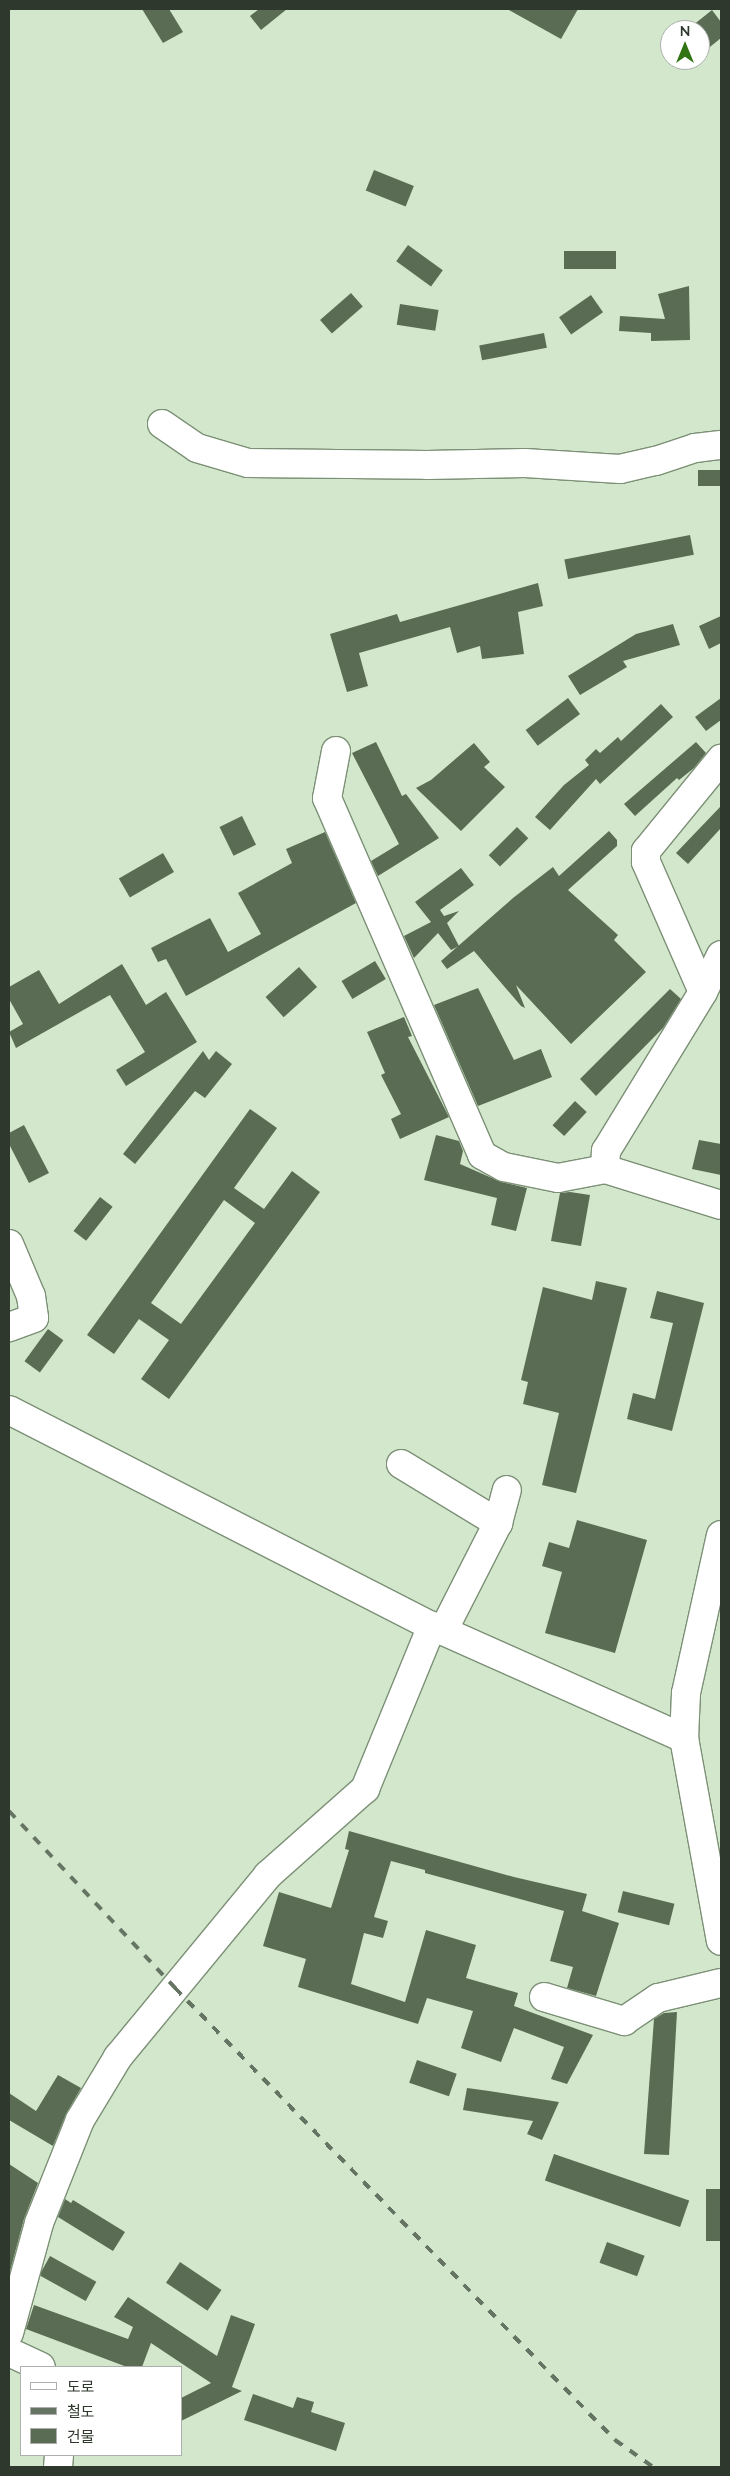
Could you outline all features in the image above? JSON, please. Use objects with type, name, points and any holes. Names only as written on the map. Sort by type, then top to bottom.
[{"type":"street","points":[[162,424],[198,448],[248,463],[427,466],[525,463],[620,469],[656,462],[694,448],[721,445]]},
{"type":"street","points":[[336,751],[327,798],[482,1155],[504,1167],[558,1178],[605,1169],[721,1205]]},
{"type":"street","points":[[703,992],[646,862],[646,851],[721,759]]},
{"type":"street","points":[[605,1169],[606,1151],[703,992],[721,955]]},
{"type":"street","points":[[9,1244],[31,1296],[34,1318],[9,1327]]},
{"type":"street","points":[[9,1410],[438,1628],[684,1738]]},
{"type":"street","points":[[400,1464],[498,1523]]},
{"type":"street","points":[[9,2333],[39,2223],[84,2112],[118,2057],[268,1875],[364,1789],[438,1628],[498,1523],[507,1490]]},
{"type":"street","points":[[721,1535],[686,1693],[684,1738],[721,1941]]},
{"type":"street","points":[[544,1997],[624,2021],[658,1998],[721,1984]]},
{"type":"street","points":[[9,2352],[39,2366]]},
{"type":"building","points":[[142,9],[169,9],[183,32],[163,43]]},
{"type":"building","points":[[259,9],[287,9],[261,30],[250,16]]},
{"type":"building","points":[[507,9],[578,9],[561,39]]},
{"type":"building","points":[[712,10],[721,22],[721,38],[710,47],[710,20],[700,20]]},
{"type":"building","points":[[374,170],[414,186],[406,207],[366,190]]},
{"type":"building","points":[[408,245],[443,270],[431,286],[396,261]]},
{"type":"building","points":[[564,251],[616,251],[616,269],[564,269]]},
{"type":"building","points":[[689,286],[690,340],[651,341],[651,333],[619,331],[620,316],[665,319],[658,294]]},
{"type":"building","points":[[351,293],[363,307],[332,333],[320,320]]},
{"type":"building","points":[[591,295],[603,312],[571,335],[559,317]]},
{"type":"building","points":[[400,304],[439,310],[435,331],[397,325]]},
{"type":"building","points":[[544,333],[547,348],[482,360],[479,346]]},
{"type":"building","points":[[698,470],[721,470],[721,486],[698,486]]},
{"type":"building","points":[[690,535],[694,555],[568,579],[564,559]]},
{"type":"building","points":[[538,583],[543,606],[518,612],[524,654],[482,659],[480,646],[457,653],[450,627],[359,653],[368,686],[347,692],[330,634],[397,614],[400,622]]},
{"type":"building","points":[[721,616],[721,643],[709,649],[699,626]]},
{"type":"building","points":[[673,624],[680,645],[623,661],[627,667],[580,695],[568,676],[636,634]]},
{"type":"building","points":[[568,698],[580,714],[538,746],[526,730]]},
{"type":"building","points":[[721,698],[721,720],[706,731],[695,717]]},
{"type":"building","points":[[661,704],[673,717],[600,784],[596,779],[550,830],[535,817],[564,785],[589,765],[585,760],[596,749],[600,753],[618,737],[621,741]]},
{"type":"building","points":[[376,742],[402,796],[406,794],[439,838],[378,876],[371,861],[399,844],[352,753]]},
{"type":"building","points":[[696,742],[706,753],[694,768],[679,780],[677,778],[635,816],[624,804]]},
{"type":"building","points":[[474,743],[490,762],[484,767],[505,787],[461,831],[416,788],[431,780]]},
{"type":"building","points":[[721,806],[721,828],[688,864],[676,853]]},
{"type":"building","points":[[242,816],[256,845],[234,856],[220,827]]},
{"type":"building","points":[[517,827],[528,838],[500,867],[489,855]]},
{"type":"building","points":[[609,831],[617,840],[617,846],[568,890],[618,935],[614,940],[646,972],[571,1044],[516,985],[525,1008],[521,1006],[474,951],[447,969],[441,961],[513,898],[553,867],[559,876]]},
{"type":"building","points":[[325,832],[356,903],[186,996],[166,959],[158,962],[151,948],[210,918],[228,952],[261,934],[238,893],[292,863],[286,849]]},
{"type":"building","points":[[163,853],[174,872],[130,898],[119,878]]},
{"type":"building","points":[[461,868],[474,885],[440,910],[444,916],[459,911],[447,923],[459,946],[451,950],[438,933],[414,958],[404,936],[431,922],[415,902]]},
{"type":"building","points":[[375,961],[386,979],[352,999],[342,981]]},
{"type":"building","points":[[122,964],[146,1005],[166,992],[197,1042],[126,1086],[116,1070],[145,1052],[110,995],[16,1048],[9,1032],[23,1024],[9,999],[9,987],[39,970],[59,1004]]},
{"type":"building","points":[[299,967],[317,987],[284,1017],[266,997]]},
{"type":"building","points":[[478,988],[514,1060],[541,1049],[552,1077],[478,1106],[434,1005]]},
{"type":"building","points":[[670,989],[681,999],[663,1028],[596,1096],[580,1079]]},
{"type":"building","points":[[404,1017],[412,1036],[408,1037],[449,1117],[400,1139],[391,1119],[401,1114],[381,1075],[385,1073],[367,1032]]},
{"type":"building","points":[[203,1051],[209,1060],[216,1051],[232,1064],[205,1098],[195,1091],[135,1164],[123,1154]]},
{"type":"building","points":[[575,1101],[587,1112],[564,1136],[552,1125]]},
{"type":"building","points":[[250,1109],[277,1128],[234,1188],[264,1209],[292,1171],[320,1192],[169,1399],[141,1379],[169,1340],[139,1319],[114,1354],[87,1335]],"holes":[[[224,1200],[255,1223],[181,1324],[151,1303]]]},
{"type":"building","points":[[24,1125],[49,1173],[29,1183],[9,1144],[9,1133]]},
{"type":"building","points":[[436,1135],[459,1141],[463,1151],[460,1164],[501,1182],[527,1188],[516,1231],[491,1225],[497,1198],[424,1180]]},
{"type":"building","points":[[699,1140],[721,1144],[721,1175],[692,1169]]},
{"type":"building","points":[[570,1192],[590,1195],[581,1246],[551,1241],[560,1193]]},
{"type":"building","points":[[100,1197],[113,1207],[86,1241],[74,1231]]},
{"type":"building","points":[[596,1281],[627,1288],[576,1493],[542,1485],[559,1413],[523,1404],[528,1382],[521,1380],[543,1287],[592,1300]]},
{"type":"building","points":[[657,1291],[704,1303],[672,1431],[627,1419],[633,1393],[655,1399],[673,1323],[650,1318]]},
{"type":"building","points":[[48,1329],[63,1340],[40,1373],[24,1361]]},
{"type":"building","points":[[577,1520],[647,1540],[615,1653],[545,1633],[562,1572],[542,1566],[549,1542],[569,1548]]},
{"type":"building","points":[[349,1831],[514,1877],[587,1894],[582,1911],[619,1923],[596,1996],[567,1988],[573,1967],[550,1961],[564,1911],[425,1873],[425,1870],[391,1861],[374,1917],[388,1921],[383,1938],[364,1933],[351,1984],[405,2002],[426,1930],[476,1945],[466,1978],[518,1993],[514,2006],[593,2035],[567,2084],[551,2079],[564,2047],[514,2028],[501,2062],[461,2048],[473,2011],[427,1998],[418,2024],[298,1987],[306,1959],[263,1946],[279,1892],[331,1908],[349,1850],[345,1849]]},
{"type":"building","points":[[623,1891],[674,1904],[669,1925],[618,1912]]},
{"type":"building","points":[[677,2012],[669,2155],[644,2154],[654,2019],[664,2013]]},
{"type":"building","points":[[417,2060],[457,2074],[449,2096],[409,2083]]},
{"type":"building","points":[[58,2075],[81,2088],[66,2114],[53,2146],[9,2120],[9,2093],[36,2111]]},
{"type":"building","points":[[467,2088],[559,2102],[542,2140],[527,2134],[533,2121],[463,2110]]},
{"type":"building","points":[[554,2154],[689,2201],[680,2227],[545,2180]]},
{"type":"building","points":[[9,2164],[38,2183],[24,2219],[9,2275]]},
{"type":"building","points":[[706,2189],[721,2189],[721,2241],[706,2241]]},
{"type":"building","points":[[65,2199],[71,2203],[73,2200],[125,2232],[113,2251],[58,2217]]},
{"type":"building","points":[[607,2242],[645,2256],[637,2276],[599,2263]]},
{"type":"building","points":[[50,2256],[96,2282],[86,2301],[39,2275]]},
{"type":"building","points":[[180,2262],[221,2290],[207,2311],[166,2283]]},
{"type":"building","points":[[128,2297],[217,2356],[231,2315],[255,2324],[232,2387],[242,2391],[182,2421],[182,2398],[211,2383],[151,2343],[142,2366],[124,2366],[26,2329],[34,2305],[128,2339],[133,2327],[114,2317]]},
{"type":"building","points":[[253,2394],[293,2408],[297,2397],[314,2402],[311,2412],[345,2423],[336,2451],[244,2420]]},
{"type":"railway","points":[[9,1811],[175,1988],[615,2440],[653,2467]]}]
